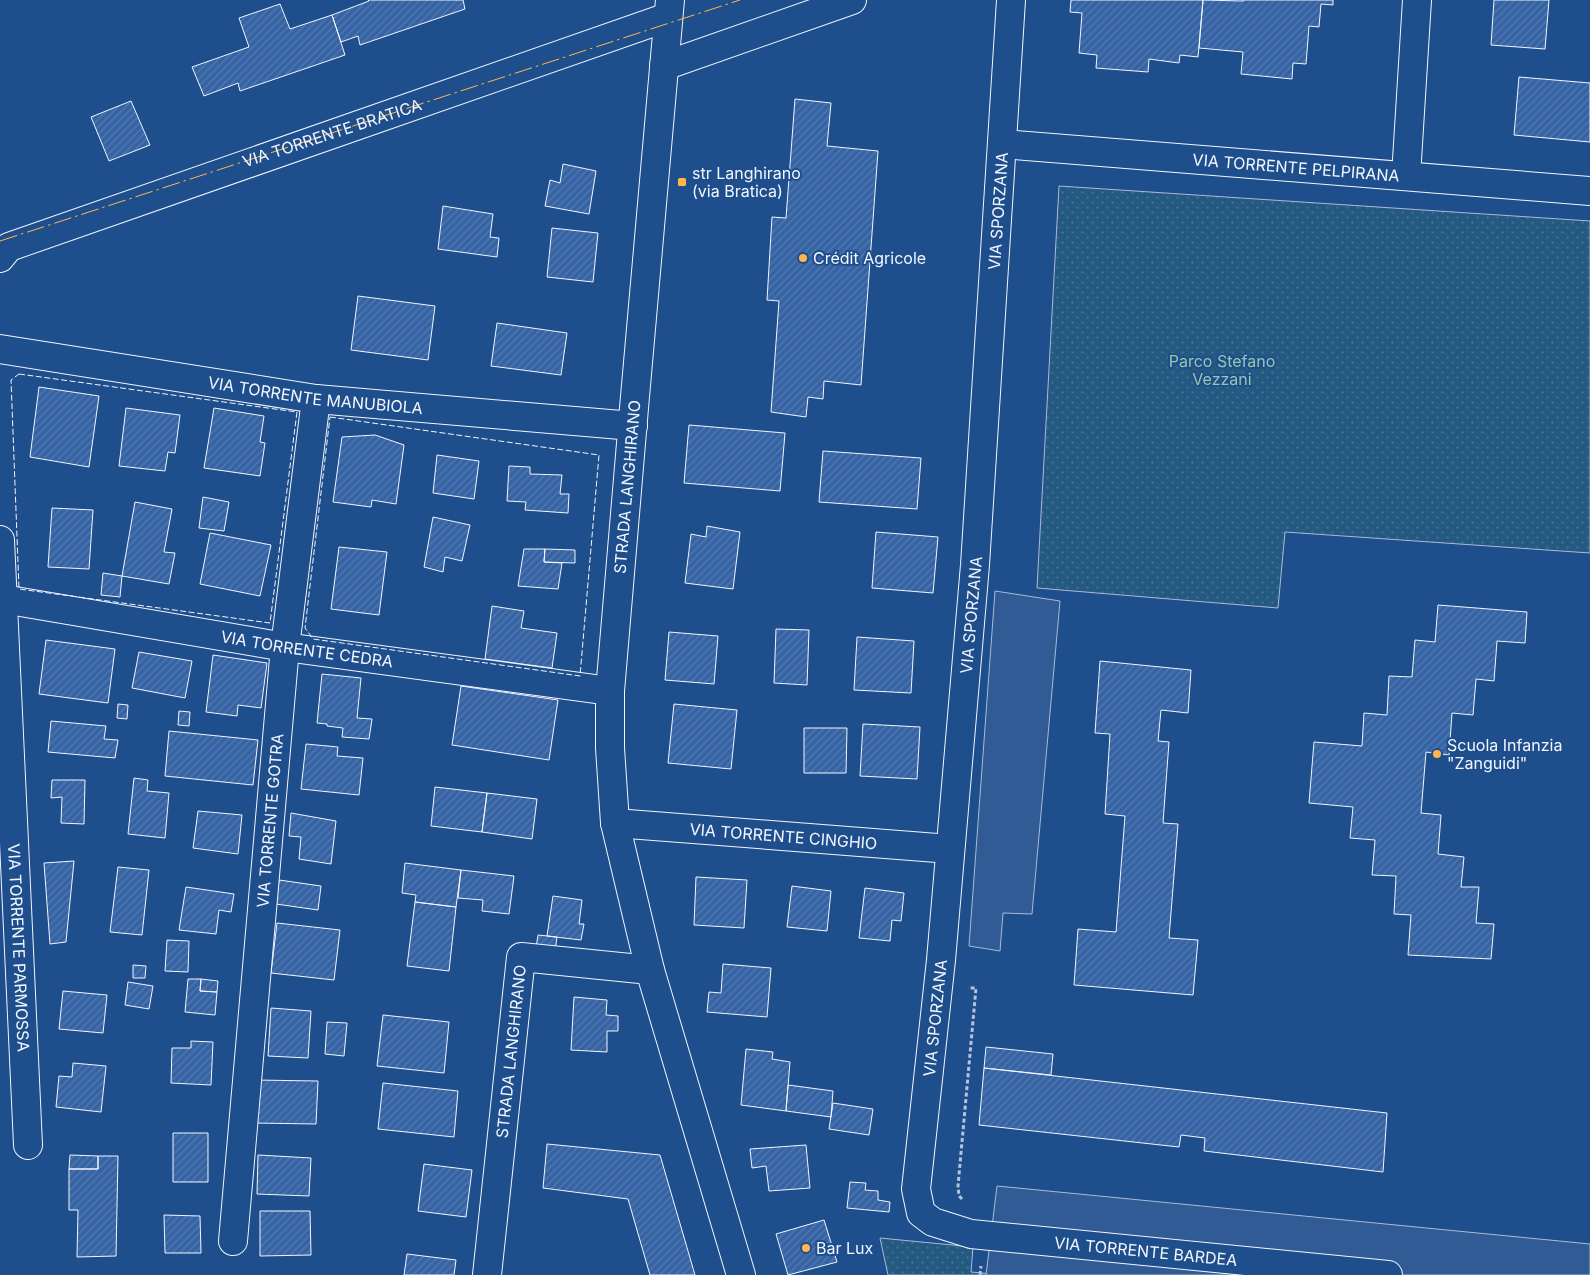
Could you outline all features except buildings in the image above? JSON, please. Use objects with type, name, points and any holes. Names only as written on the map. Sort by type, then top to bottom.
[{"type":"street","points":[[664,66],[852,0]]},
{"type":"street","name":"VIA SPORZANA","points":[[933,1222],[921,1212],[916,1189],[938,986],[975,565],[1011,0]]},
{"type":"street","points":[[1406,176],[1417,0]]},
{"type":"street","name":"STRADA LANGHIRANO","points":[[669,9],[610,692],[610,748],[615,823],[650,970],[741,1275]]},
{"type":"street","name":"VIA TORRENTE BRATICA","points":[[0,258],[10,247],[669,9]]},
{"type":"street","name":"VIA TORRENTE PELPIRANA","points":[[1002,144],[1590,191]]},
{"type":"street","name":"VIA TORRENTE MANUBIOLA","points":[[0,349],[316,399],[632,426]]},
{"type":"street","name":"VIA TORRENTE GOTRA","points":[[233,1241],[285,647],[316,399]]},
{"type":"street","name":"VIA TORRENTE PARMOSSA","points":[[0,540],[28,1145]]},
{"type":"street","name":"VIA TORRENTE CEDRA","points":[[3,599],[285,647],[610,692]]},
{"type":"street","name":"VIA TORRENTE CINGHIO","points":[[615,823],[950,849]]},
{"type":"street","name":"STRADA LANGHIRANO","points":[[487,1275],[521,957],[650,970]]},
{"type":"street","name":"VIA TORRENTE BARDEA","points":[[933,1222],[971,1234],[1388,1275]]},
{"type":"path","points":[[938,986],[976,988],[958,1186],[959,1196],[964,1200]]},
{"type":"path","points":[[980,1275],[984,1235]]},
{"type":"green space","name":"Parco Stefano Vezzani","points":[[1059,186],[1590,221],[1590,553],[1285,532],[1278,608],[1037,588]]},
{"type":"green space","points":[[880,1238],[973,1247],[971,1272],[1004,1275],[888,1275]]},
{"type":"shaded area","points":[[995,591],[1060,601],[1032,914],[1003,913],[1000,951],[969,946]]},
{"type":"shaded area","points":[[997,1186],[1590,1244],[1590,1275],[986,1275]]},
{"type":"fence","points":[[19,374],[297,412],[270,623],[19,589],[11,380],[19,374]]},
{"type":"fence","points":[[330,417],[599,455],[580,676],[313,639],[305,628],[330,417]]},
{"type":"power","points":[[0,241],[740,0]]},
{"type":"place","name":"str Langhirano (via Bratica)","points":[[682,182]]},
{"type":"place","name":"Crédit Agricole","points":[[803,258]]},
{"type":"place","name":"Scuola Infanzia \"Zanguidi\"","points":[[1437,754]]},
{"type":"place","name":"Bar Lux","points":[[806,1248]]}]
